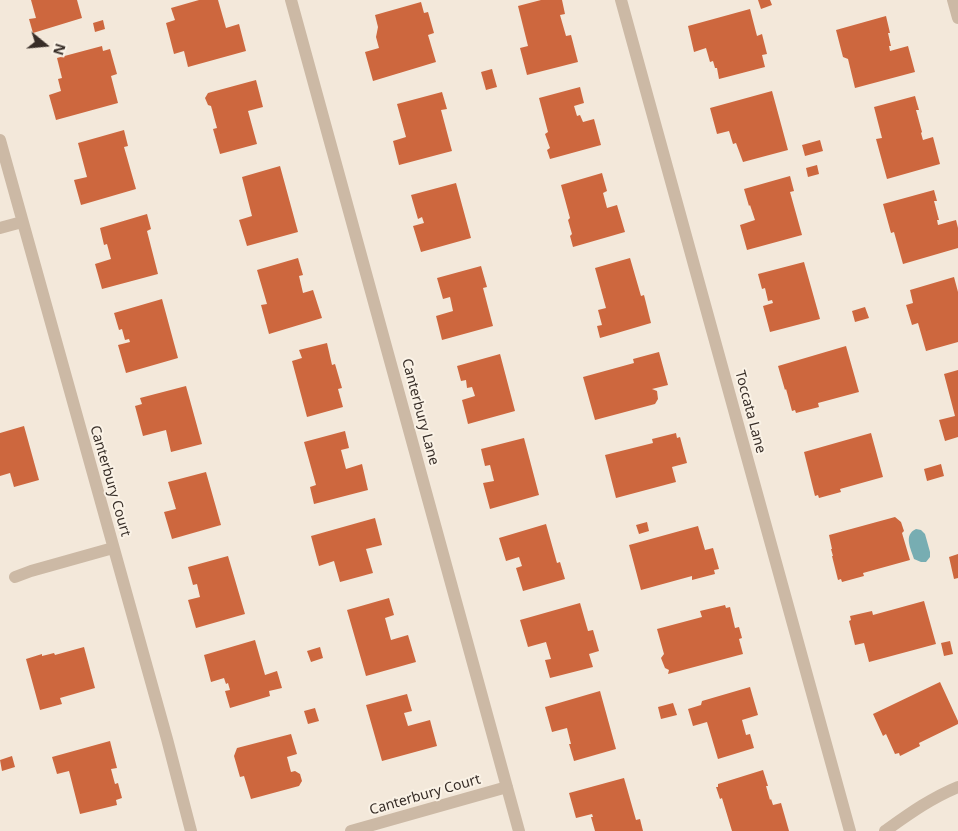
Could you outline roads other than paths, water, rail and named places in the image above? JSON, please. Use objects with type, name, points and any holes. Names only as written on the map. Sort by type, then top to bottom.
[{"type":"street","name":"Canterbury Lane","points":[[291,0],[519,831]]},
{"type":"street","name":"Toccata Lane","points":[[621,0],[850,831]]},
{"type":"street","points":[[953,0],[958,18]]},
{"type":"street","name":"Canterbury Court","points":[[0,140],[192,831]]},
{"type":"street","points":[[0,228],[22,222]]},
{"type":"street","points":[[15,577],[113,548]]},
{"type":"street","name":"Canterbury Court","points":[[351,831],[507,787]]},
{"type":"street","points":[[885,831],[914,810],[958,787]]},
{"type":"water","points":[[916,529],[921,530],[925,534],[930,552],[930,557],[926,562],[914,559],[910,547],[910,535]]}]
